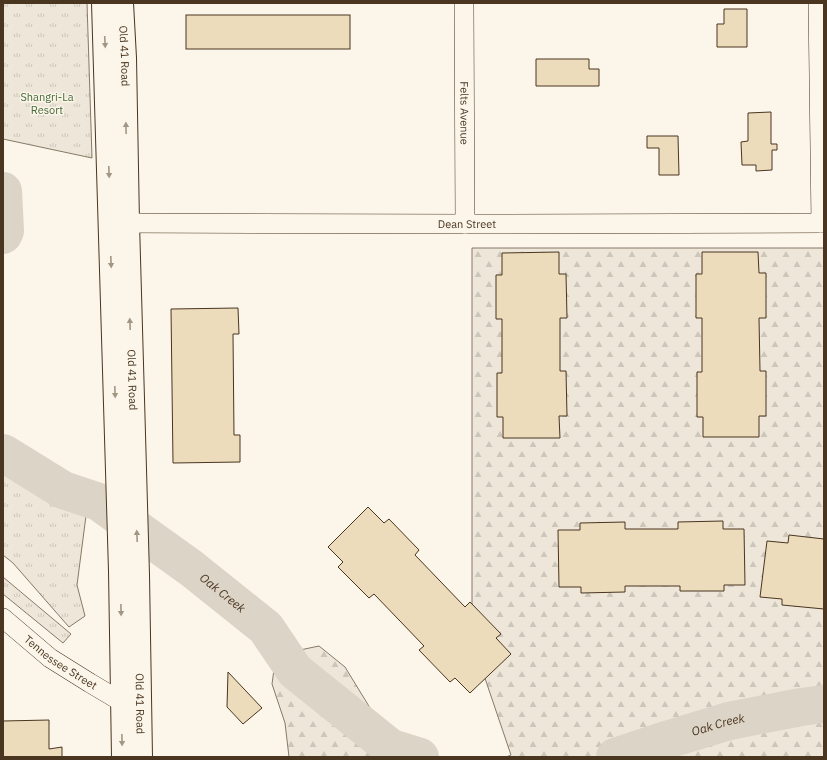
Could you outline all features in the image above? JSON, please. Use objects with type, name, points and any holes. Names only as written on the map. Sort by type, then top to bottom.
[{"type":"street","name":"Old 41 Road","points":[[103,3],[119,223],[129,573],[141,757]]},
{"type":"street","name":"Old 41 Road","points":[[119,223],[125,58],[122,3]]},
{"type":"street","name":"Felts Avenue","points":[[464,3],[465,224]]},
{"type":"street","points":[[818,3],[822,223]]},
{"type":"street","name":"Dean Street","points":[[119,223],[822,223]]},
{"type":"street","name":"Old 41 Road","points":[[123,757],[122,702],[129,573]]},
{"type":"street","name":"Tennessee Street","points":[[3,618],[50,658],[90,684],[122,702]]},
{"type":"green space","name":"Shangri-La Resort","points":[[3,3],[87,3],[92,158],[3,139]]},
{"type":"green space","points":[[472,248],[824,248],[824,757],[506,757],[511,755],[472,640]]},
{"type":"green space","points":[[3,461],[6,466],[87,508],[77,585],[85,616],[69,627],[13,563],[3,555]]},
{"type":"green space","points":[[3,577],[71,634],[63,643],[3,594]]},
{"type":"green space","points":[[319,646],[345,667],[389,739],[417,757],[289,757],[285,723],[272,684],[276,655]]},
{"type":"building","points":[[724,9],[747,9],[747,47],[717,47],[717,24],[724,24]]},
{"type":"building","points":[[186,15],[350,15],[350,49],[186,49]]},
{"type":"building","points":[[536,59],[589,59],[589,69],[599,69],[599,86],[536,86]]},
{"type":"building","points":[[771,112],[771,144],[777,144],[777,150],[772,150],[772,170],[756,171],[756,165],[742,165],[741,142],[748,141],[748,113]]},
{"type":"building","points":[[647,136],[678,136],[679,175],[659,175],[659,148],[647,148]]},
{"type":"building","points":[[559,252],[559,274],[566,274],[567,318],[560,318],[560,371],[566,371],[567,416],[559,416],[560,438],[503,438],[503,417],[497,417],[497,373],[502,373],[502,319],[496,319],[496,275],[502,275],[502,253]]},
{"type":"building","points":[[702,252],[758,252],[759,273],[766,273],[766,318],[759,318],[760,371],[766,371],[766,416],[759,416],[759,437],[703,437],[703,417],[697,417],[697,372],[702,372],[702,318],[696,318],[696,274],[702,274]]},
{"type":"building","points":[[238,308],[239,334],[233,334],[234,435],[240,435],[240,462],[173,463],[171,309]]},
{"type":"building","points":[[368,507],[384,523],[389,519],[419,550],[415,555],[465,607],[470,602],[501,634],[496,638],[511,654],[470,693],[455,678],[450,682],[419,650],[424,646],[374,594],[369,598],[338,567],[343,562],[328,547]]},
{"type":"building","points":[[723,521],[723,529],[744,529],[745,585],[724,585],[724,591],[680,591],[680,586],[625,586],[625,592],[581,593],[581,587],[559,587],[558,530],[580,530],[580,523],[625,522],[625,529],[678,529],[678,522]]},
{"type":"building","points":[[789,535],[824,539],[824,609],[782,605],[782,599],[760,597],[767,541],[788,543]]},
{"type":"building","points":[[228,672],[262,708],[243,724],[227,707]]},
{"type":"building","points":[[49,720],[49,749],[62,747],[62,757],[3,757],[3,721]]},
{"type":"waterway","name":"Oak Creek","points":[[3,191],[5,231],[3,235]]},
{"type":"waterway","name":"Oak Creek","points":[[3,453],[63,490],[99,502],[191,568],[266,628],[295,671],[391,748],[420,757]]},
{"type":"waterway","name":"Oak Creek","points":[[615,757],[729,721],[824,704]]}]
